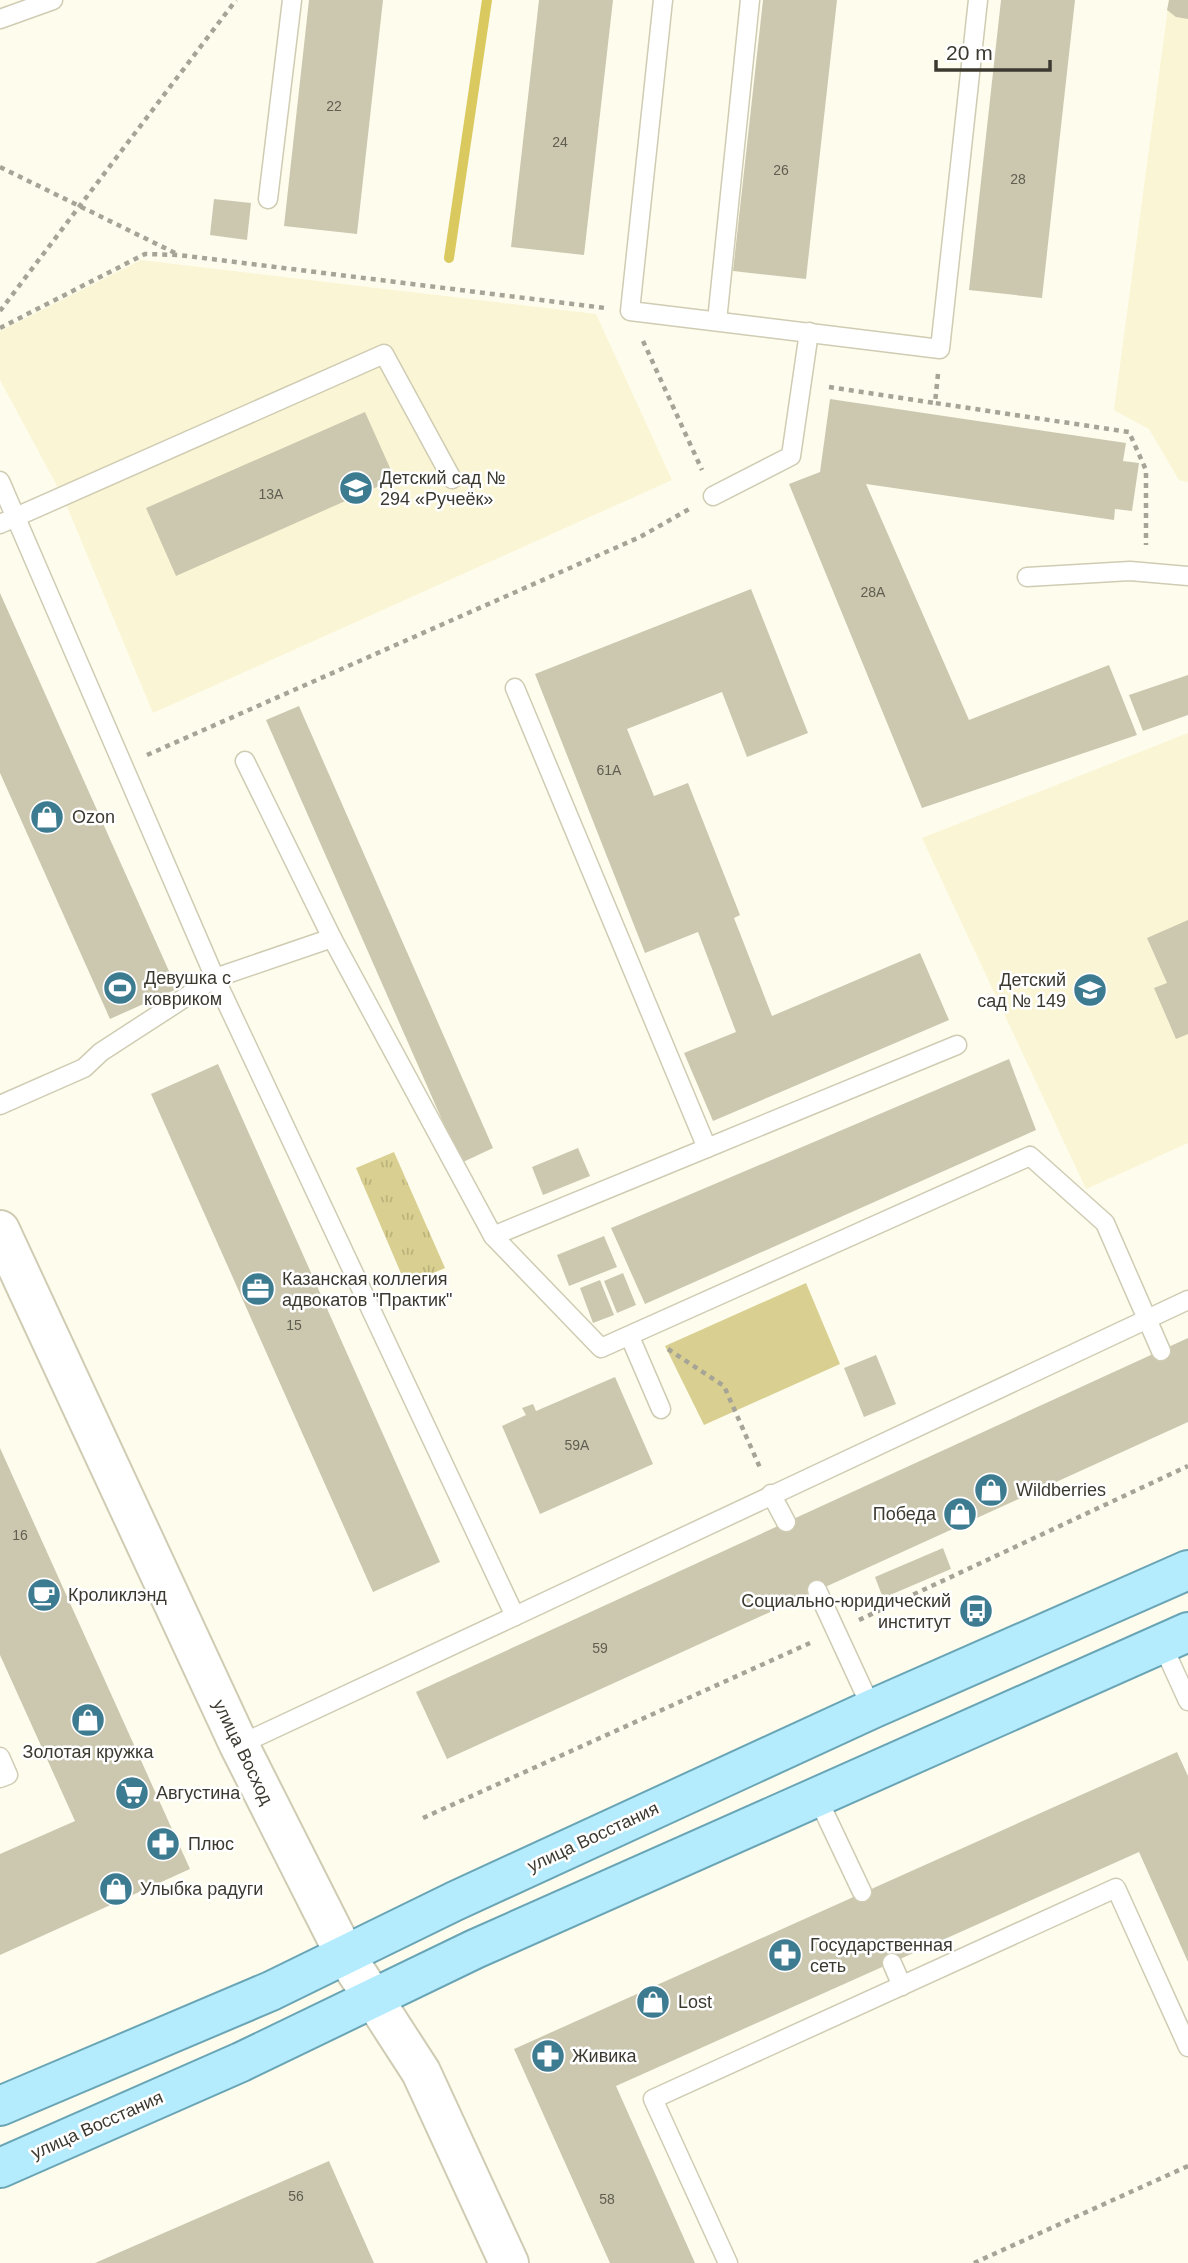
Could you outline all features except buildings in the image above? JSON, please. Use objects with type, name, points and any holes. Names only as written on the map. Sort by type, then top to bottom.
[{"type":"main road","name":"улица Восстания","points":[[0,2106],[271,1990],[344,1953],[872,1709],[1188,1570]]},
{"type":"main road","name":"улица Восстания","points":[[0,2168],[375,1999],[474,1949],[1175,1638]]},
{"type":"street","name":"улица Восход","points":[[0,1230],[239,1745],[344,1953],[427,2084],[509,2263]]},
{"type":"lane","points":[[0,19],[53,0]]},
{"type":"lane","points":[[268,199],[292,0]]},
{"type":"lane","points":[[663,0],[630,311],[940,349],[978,0]]},
{"type":"lane","points":[[717,321],[750,0]]},
{"type":"lane","points":[[713,496],[791,456],[809,332]]},
{"type":"lane","points":[[8,521],[384,354],[452,480]]},
{"type":"lane","points":[[0,481],[8,521],[124,765],[215,978],[515,1616]]},
{"type":"lane","points":[[1027,577],[1146,571],[1188,576]]},
{"type":"lane","points":[[515,688],[708,1148]]},
{"type":"lane","points":[[245,761],[332,938],[493,1236],[601,1348],[1030,1156],[1105,1223],[1161,1351]]},
{"type":"lane","points":[[0,1105],[83,1068],[101,1052],[215,978],[332,938]]},
{"type":"lane","points":[[493,1236],[957,1045]]},
{"type":"lane","points":[[239,1745],[771,1493],[1188,1300]]},
{"type":"lane","points":[[630,1337],[661,1409]]},
{"type":"lane","points":[[771,1493],[786,1522]]},
{"type":"lane","points":[[817,1590],[838,1630],[872,1709]]},
{"type":"lane","points":[[1175,1638],[1188,1701]]},
{"type":"lane","points":[[0,1757],[8,1775],[0,1778]]},
{"type":"lane","points":[[817,1797],[862,1892]]},
{"type":"lane","points":[[728,2263],[653,2099],[1116,1888],[1188,2047]]},
{"type":"lane","points":[[892,1963],[902,1986]]},
{"type":"path","points":[[0,312],[236,0]]},
{"type":"path","points":[[0,167],[179,255]]},
{"type":"path","points":[[0,328],[145,254],[179,255],[630,311],[713,496],[640,537],[124,765]]},
{"type":"path","points":[[935,403],[940,349]]},
{"type":"path","points":[[801,383],[1129,432],[1146,470],[1146,571]]},
{"type":"path","points":[[630,1337],[665,1346],[724,1386],[771,1493]]},
{"type":"path","points":[[423,1818],[838,1630],[1188,1466]]},
{"type":"path","points":[[974,2263],[1188,2166]]},
{"type":"shaded area","points":[[1169,0],[1188,0],[1188,482],[1179,480],[1149,429],[1114,410]]},
{"type":"shaded area","name":"Детский сад № 294 «Ручеёк»","points":[[141,260],[596,314],[672,480],[153,713],[63,497],[0,380],[0,331]]},
{"type":"shaded area","name":"Детский сад № 149","points":[[1188,733],[1188,1143],[1086,1189],[922,838]]},
{"type":"green space","points":[[394,1152],[445,1268],[406,1285],[356,1168]]},
{"type":"green space","points":[[806,1283],[840,1364],[704,1425],[665,1346]]},
{"type":"waterway","points":[[449,258],[487,0]]},
{"type":"place","name":"Детский сад № 294 «Ручеёк»","points":[[356,488]]},
{"type":"place","name":"Ozon","points":[[47,817]]},
{"type":"place","name":"Девушка с ковриком","points":[[120,988]]},
{"type":"place","name":"Детский сад № 149","points":[[1090,990]]},
{"type":"place","name":"Казанская коллегия адвокатов \"Практик\"","points":[[258,1289]]},
{"type":"place","name":"Wildberries","points":[[991,1490]]},
{"type":"place","name":"Победа","points":[[960,1514]]},
{"type":"place","name":"Кроликлэнд","points":[[44,1595]]},
{"type":"place","name":"Социально-юридический институт","points":[[976,1611]]},
{"type":"place","name":"Золотая кружка","points":[[88,1720]]},
{"type":"place","name":"Августина","points":[[132,1793]]},
{"type":"place","name":"Плюс","points":[[163,1844]]},
{"type":"place","name":"Улыбка радуги","points":[[116,1889]]},
{"type":"place","name":"Государственная сеть","points":[[785,1955]]},
{"type":"place","name":"Lost","points":[[653,2002]]},
{"type":"place","name":"Живика","points":[[548,2056]]}]
